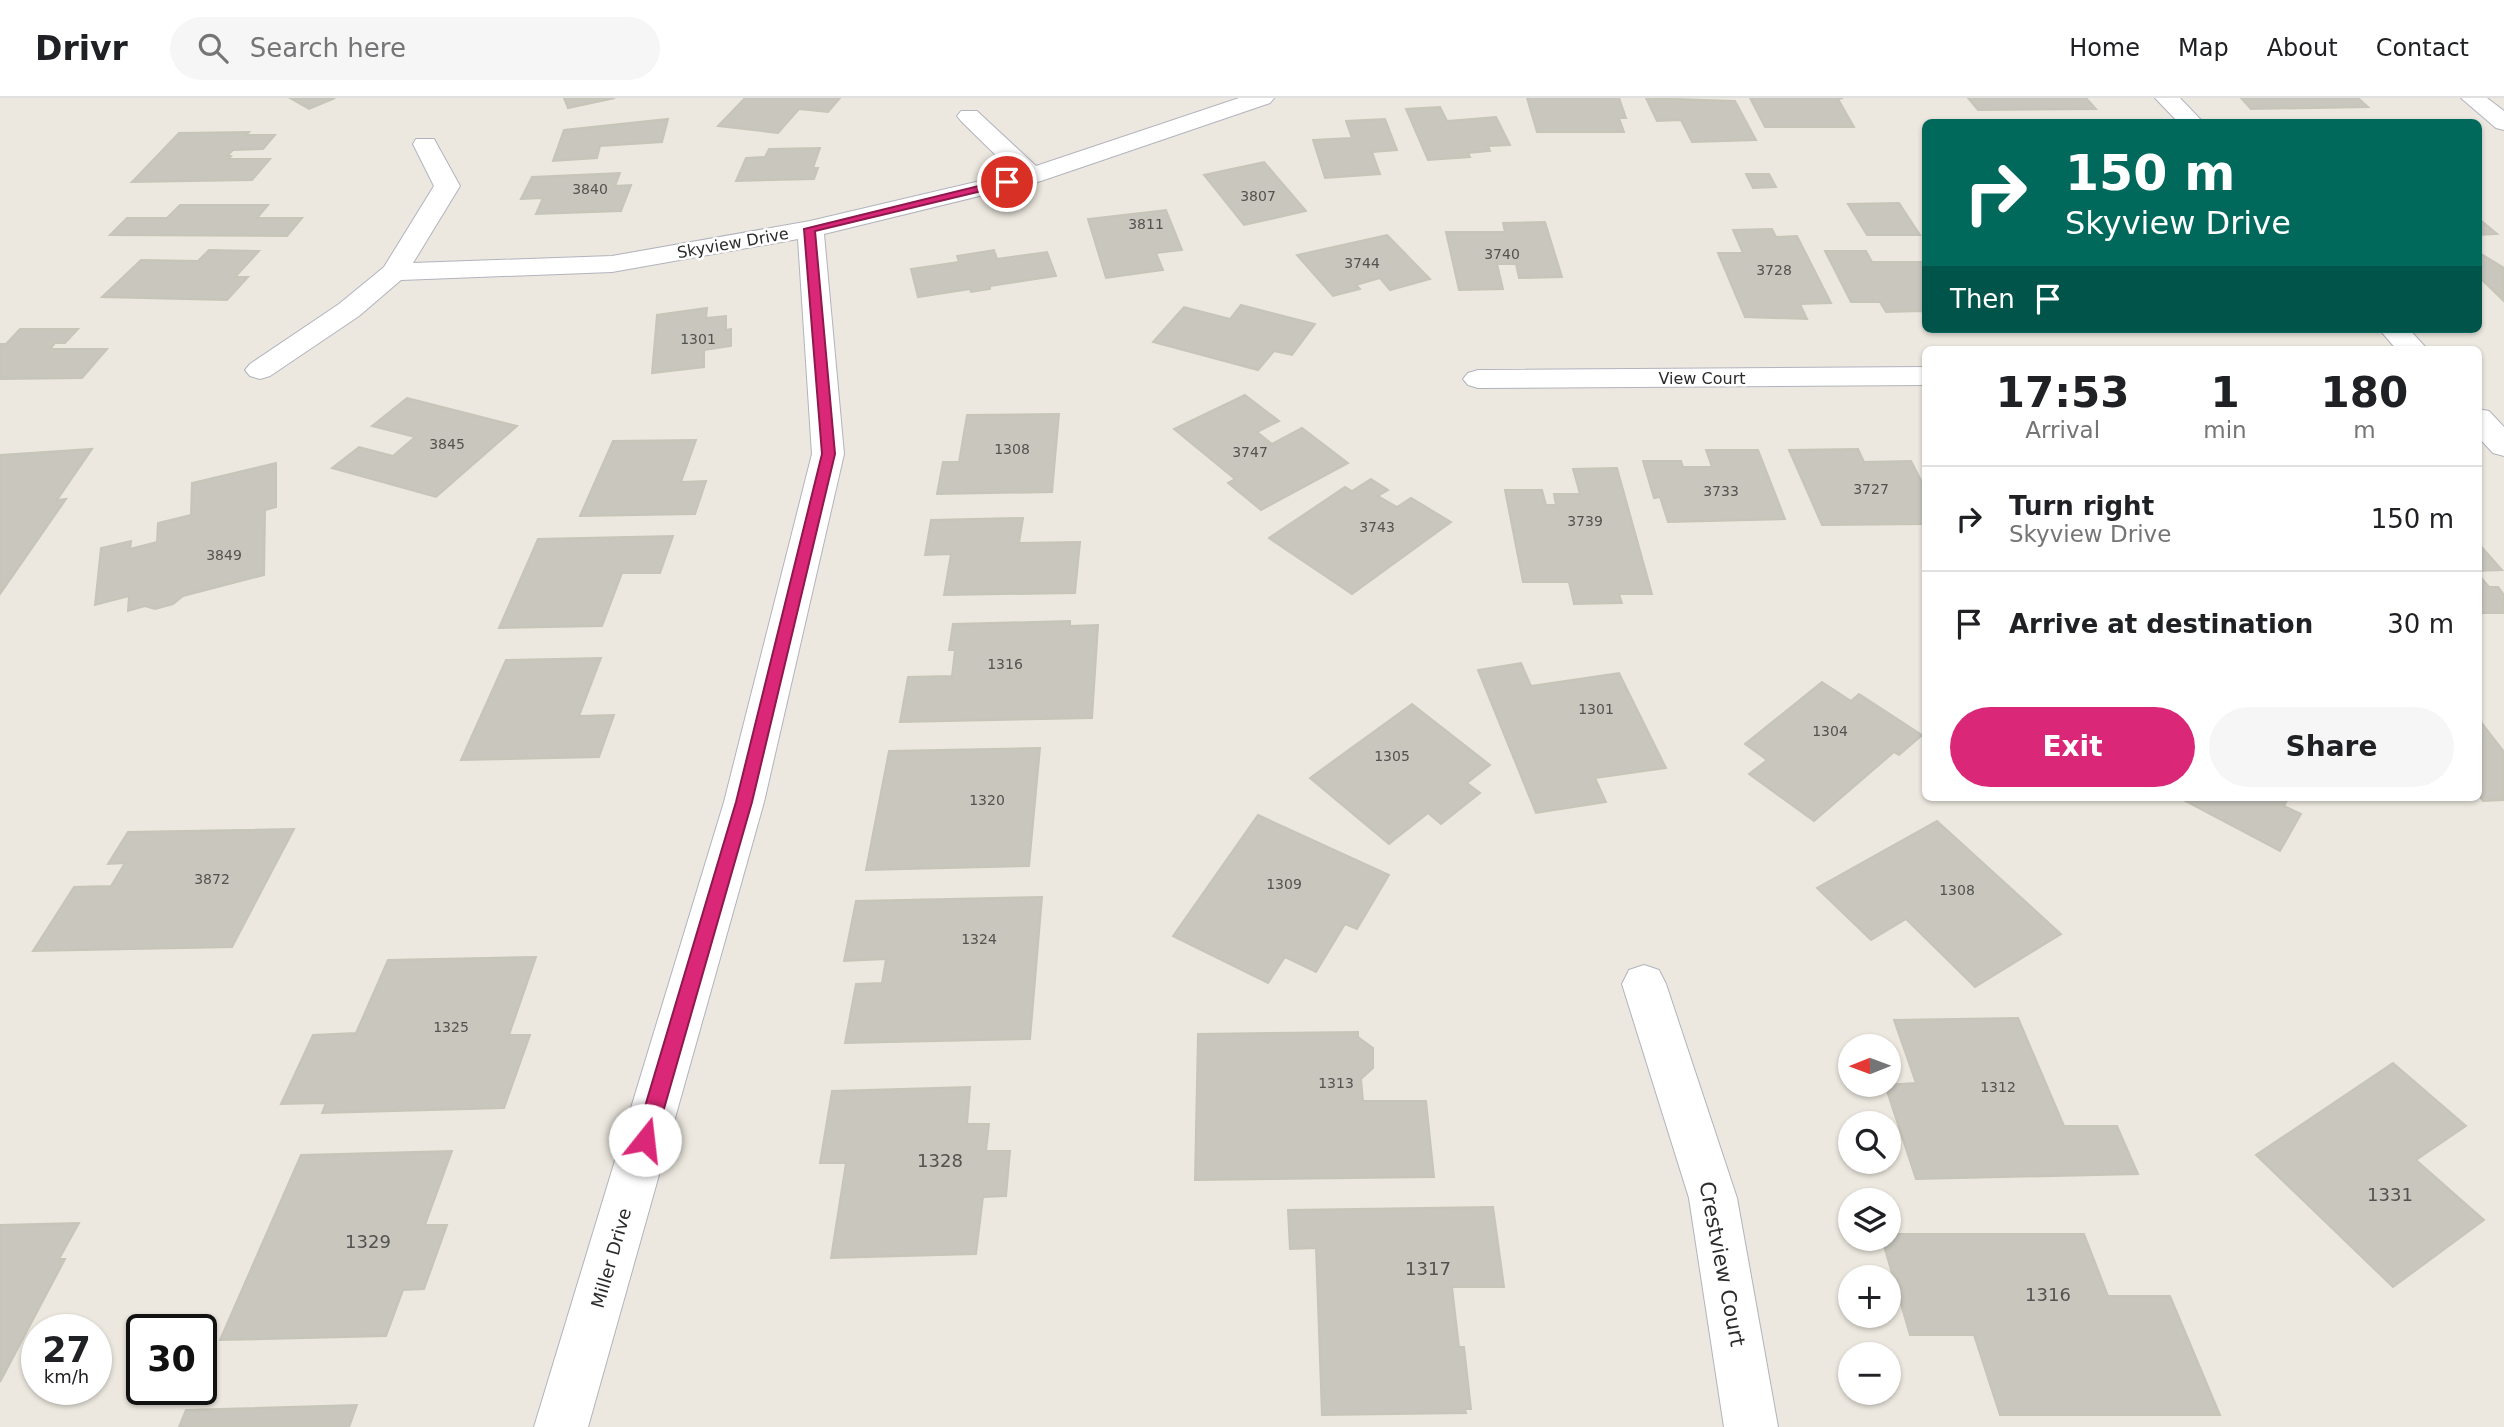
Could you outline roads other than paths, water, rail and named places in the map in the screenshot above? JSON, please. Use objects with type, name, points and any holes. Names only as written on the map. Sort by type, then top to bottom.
[{"type":"street","name":"Skyview Drive","points":[[394,272],[612,264],[810,229],[1032,176],[1262,98]]},
{"type":"street","points":[[2167,98],[2188,119]]},
{"type":"street","points":[[2473,98],[2504,123]]},
{"type":"street","points":[[969,116],[1032,176]]},
{"type":"street","points":[[260,370],[349,310],[394,272],[447,186],[425,144]]},
{"type":"street","name":"Miller Drive","points":[[561,1427],[744,802],[828,454],[810,229]]},
{"type":"street","points":[[2397,333],[2409,346]]},
{"type":"street","name":"View Court","points":[[1478,379],[1922,376]]},
{"type":"street","points":[[2482,422],[2504,446]]},
{"type":"street","name":"Crestview Court","points":[[1644,984],[1713,1198],[1751,1427]]}]
